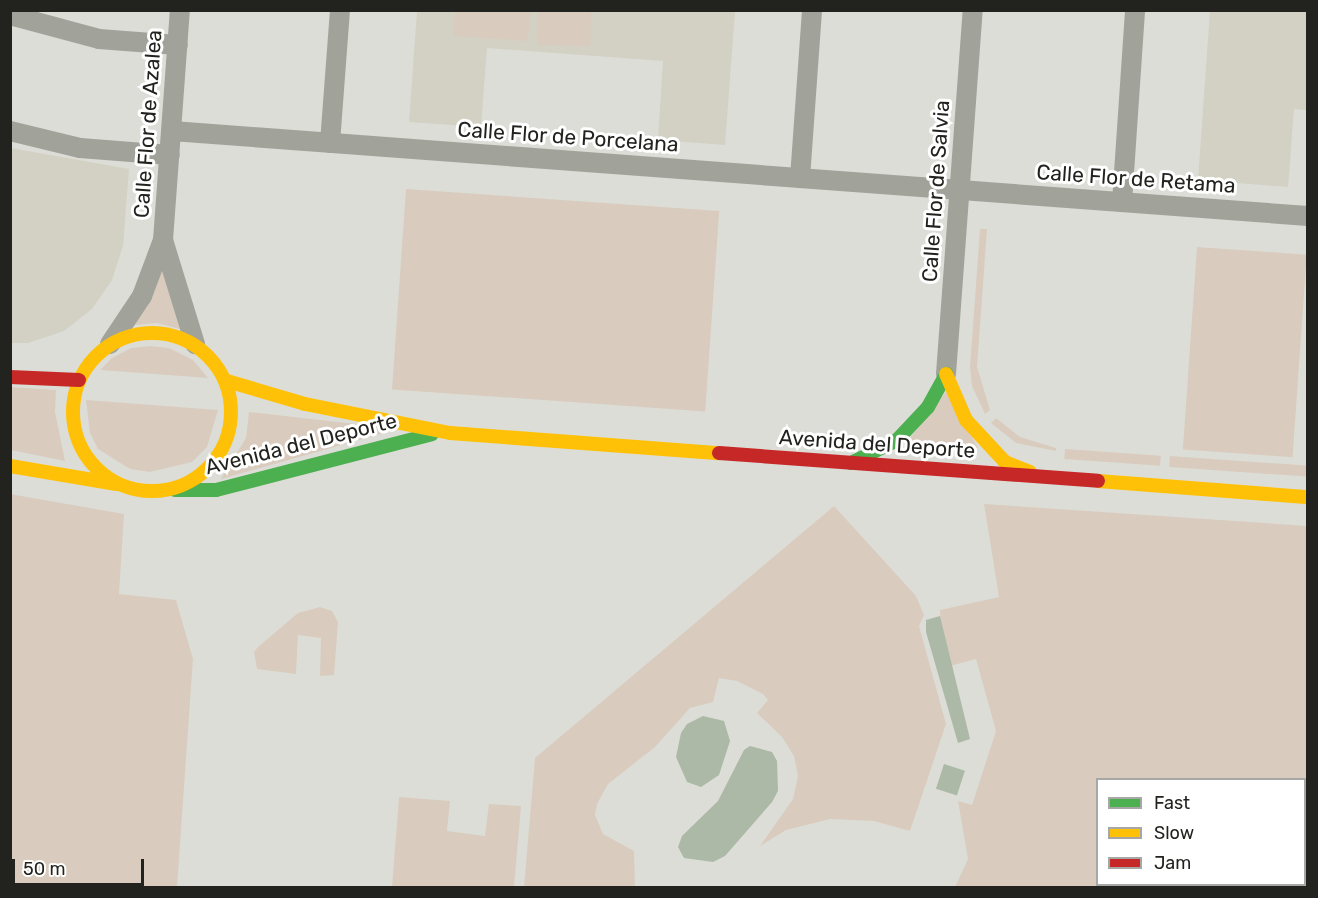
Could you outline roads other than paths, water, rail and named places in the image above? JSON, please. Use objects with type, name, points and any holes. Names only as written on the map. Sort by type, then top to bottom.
[{"type":"street","name":"Calle Flor de Azalea","points":[[163,240],[180,10]]},
{"type":"street","points":[[330,143],[340,10]]},
{"type":"street","points":[[800,178],[812,10]]},
{"type":"street","name":"Calle Flor de Salvia","points":[[946,374],[973,10]]},
{"type":"street","points":[[1122,202],[1135,10]]},
{"type":"street","points":[[10,15],[99,39],[178,45]]},
{"type":"street","points":[[10,131],[80,148],[170,155]]},
{"type":"street","name":"Calle Flor de Porcelana","points":[[171,131],[961,190]]},
{"type":"street","name":"Calle Flor de Retama","points":[[961,190],[1308,216]]},
{"type":"street","points":[[119,484],[99,471],[80,444],[73,405],[79,381],[92,360],[110,344],[142,296],[163,240]]},
{"type":"street","points":[[163,240],[195,344]]},
{"type":"street","points":[[10,466],[119,484],[143,491],[168,490],[194,479],[222,451],[232,413],[227,381],[211,357],[195,344],[175,335],[153,332],[131,335],[110,344]]},
{"type":"street","points":[[851,464],[897,440],[928,407],[946,374]]},
{"type":"street","points":[[946,374],[966,420],[1005,462],[1044,478]]},
{"type":"street","points":[[10,377],[79,381]]},
{"type":"street","name":"Avenida del Deporte","points":[[227,381],[305,404],[443,432],[1308,497]]},
{"type":"street","name":"Avenida del Deporte","points":[[168,490],[216,490],[382,444],[443,432]]}]
